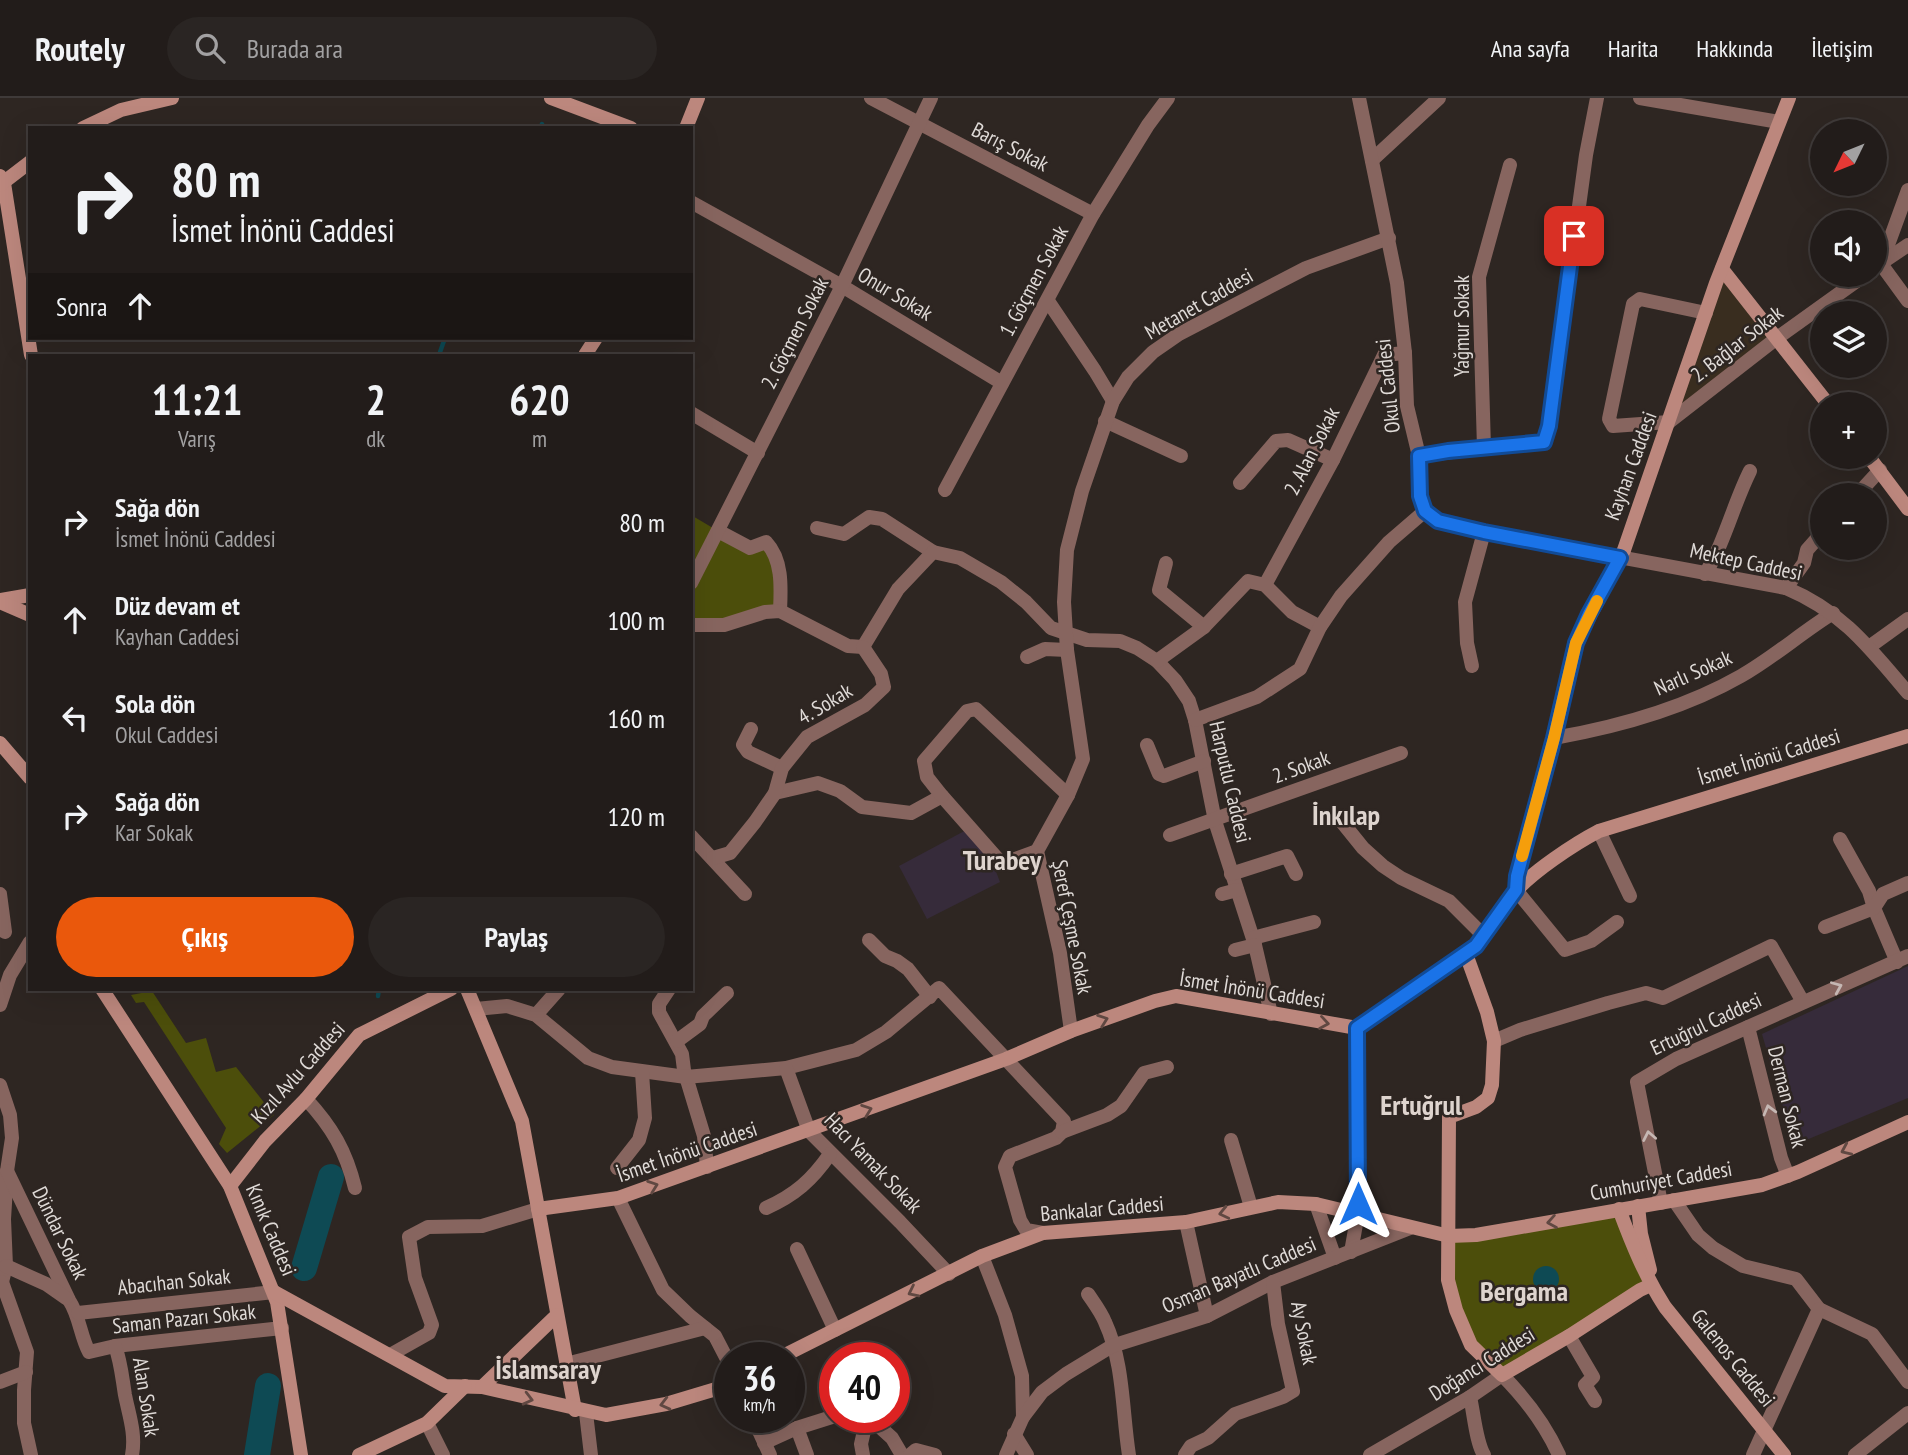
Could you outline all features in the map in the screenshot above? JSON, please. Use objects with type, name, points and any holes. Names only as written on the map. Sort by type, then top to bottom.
[{"type":"main road","points":[[87,126],[121,110],[172,98]]},
{"type":"main road","points":[[551,98],[626,126]]},
{"type":"main road","points":[[687,126],[698,98]]},
{"type":"main road","name":"Kayhan Caddesi","points":[[1516,890],[1517,876],[1576,643],[1620,558],[1722,269],[1788,98]]},
{"type":"main road","points":[[28,163],[1,182],[28,338]]},
{"type":"main road","points":[[1722,269],[1819,392]]},
{"type":"main road","points":[[1880,470],[1908,509]]},
{"type":"main road","points":[[0,601],[28,595]]},
{"type":"main road","points":[[0,601],[28,614]]},
{"type":"main road","name":"İsmet İnönü Caddesi","points":[[538,1209],[618,1198],[1006,1059],[1071,1031],[1155,1000],[1176,996],[1357,1028],[1466,954],[1483,936],[1516,890],[1572,845],[1599,831],[1908,736]]},
{"type":"main road","points":[[0,743],[28,776]]},
{"type":"main road","points":[[1466,954],[1487,1012],[1494,1041],[1492,1085],[1488,1098],[1476,1107],[1449,1117],[1448,1280],[1463,1331],[1471,1345],[1502,1375]]},
{"type":"main road","name":"Kınık Caddesi","points":[[103,991],[230,1186],[274,1292],[445,1386],[482,1387],[580,1411]]},
{"type":"main road","name":"Kızıl Avlu Caddesi","points":[[230,1186],[265,1141],[306,1099],[359,1035],[447,991]]},
{"type":"main road","points":[[468,991],[522,1121],[566,1364],[580,1411],[606,1415],[666,1404],[714,1390]]},
{"type":"main road","name":"Cumhuriyet Caddesi","points":[[1410,1228],[1449,1236],[1476,1235],[1762,1185],[1908,1122]]},
{"type":"main road","name":"Bankalar Caddesi","points":[[805,1345],[982,1256],[1043,1233],[1186,1222],[1278,1202],[1316,1204],[1410,1228]]},
{"type":"main road","name":"Galenos Caddesi","points":[[1638,1206],[1651,1285]]},
{"type":"main road","name":"Galenos Caddesi","points":[[1619,1209],[1633,1248],[1665,1307],[1784,1455]]},
{"type":"main road","name":"Doğancı Caddesi","points":[[1502,1375],[1651,1285]]},
{"type":"main road","points":[[274,1292],[301,1455]]},
{"type":"main road","points":[[482,1387],[557,1315]]},
{"type":"main road","points":[[359,1455],[427,1423],[465,1386]]},
{"type":"street","name":"Barış Sokak","points":[[871,98],[1093,214]]},
{"type":"street","name":"2. Göçmen Sokak","points":[[693,579],[842,286],[931,98]]},
{"type":"street","name":"1. Göçmen Sokak","points":[[945,489],[1093,214],[1148,125],[1168,98]]},
{"type":"street","name":"Okul Caddesi","points":[[1359,98],[1398,283],[1407,406],[1419,456],[1420,496],[1425,511]]},
{"type":"street","points":[[1372,160],[1439,98]]},
{"type":"street","points":[[1419,456],[1544,442],[1549,426],[1586,155],[1597,98]]},
{"type":"street","points":[[1640,98],[1779,122]]},
{"type":"street","name":"Yağmur Sokak","points":[[1484,448],[1479,277],[1510,165]]},
{"type":"street","points":[[1887,243],[1908,190]]},
{"type":"street","name":"Onur Sokak","points":[[693,203],[842,286],[1002,383]]},
{"type":"street","name":"Metanet Caddesi","points":[[1066,633],[1064,602],[1067,550],[1082,491],[1105,421],[1113,401],[1128,377],[1153,352],[1179,334],[1306,268],[1389,238]]},
{"type":"street","points":[[1887,259],[1908,244]]},
{"type":"street","points":[[1887,276],[1908,301]]},
{"type":"street","name":"2. Bağlar Sokak","points":[[1669,422],[1777,338],[1848,287]]},
{"type":"street","points":[[1669,422],[1613,426],[1609,419],[1633,304],[1640,299],[1706,313]]},
{"type":"street","points":[[1048,301],[1113,401]]},
{"type":"street","name":"2. Alan Sokak","points":[[1265,585],[1333,460],[1384,355],[1405,353]]},
{"type":"street","points":[[693,414],[758,453]]},
{"type":"street","points":[[1105,421],[1181,456]]},
{"type":"street","points":[[1240,484],[1276,440],[1288,440],[1333,460]]},
{"type":"street","points":[[1868,483],[1880,470]]},
{"type":"street","points":[[1705,574],[1750,471]]},
{"type":"street","points":[[1195,720],[1257,697],[1300,668],[1320,627],[1341,596],[1389,542],[1425,511],[1438,521],[1620,558]]},
{"type":"street","points":[[817,528],[844,534],[869,517],[882,519],[933,552],[960,558],[1001,582],[1026,602],[1051,628],[1066,633]]},
{"type":"street","points":[[718,531],[750,548],[766,542],[775,552],[781,587],[780,611]]},
{"type":"street","points":[[1472,666],[1466,635],[1465,602],[1484,532]]},
{"type":"street","points":[[1786,588],[1804,562],[1810,547]]},
{"type":"street","points":[[693,625],[724,625],[765,612],[780,611],[848,646],[863,647],[898,589],[933,552]]},
{"type":"street","name":"Mektep Caddesi","points":[[1620,558],[1786,588],[1809,598],[1833,613],[1868,647],[1908,693]]},
{"type":"street","points":[[1166,563],[1158,590],[1204,626]]},
{"type":"street","points":[[1157,661],[1204,626],[1248,581],[1265,585],[1292,612],[1320,627]]},
{"type":"street","name":"Narlı Sokak","points":[[1554,738],[1625,723],[1741,677],[1833,613]]},
{"type":"street","points":[[1868,647],[1908,619]]},
{"type":"street","name":"Şeref Çeşme Sokak","points":[[1066,633],[1083,760],[1068,795],[1037,851],[1060,953],[1071,1031]]},
{"type":"street","name":"Harputlu Caddesi","points":[[1066,633],[1087,640],[1120,641],[1137,648],[1157,661],[1189,701],[1215,821],[1254,941],[1271,1014]]},
{"type":"street","name":"4. Sokak","points":[[713,858],[730,853],[775,793],[782,768],[807,737],[864,705],[884,687],[881,674],[863,647]]},
{"type":"street","points":[[1027,657],[1045,649],[1067,650]]},
{"type":"street","points":[[1037,851],[1002,864],[927,777],[924,761],[967,711],[976,709],[1068,795]]},
{"type":"street","points":[[751,729],[743,745],[748,752],[782,768]]},
{"type":"street","points":[[1147,745],[1159,774],[1164,776],[1203,761]]},
{"type":"street","name":"2. Sokak","points":[[1170,835],[1401,753]]},
{"type":"street","points":[[775,793],[818,783],[840,791],[862,807],[903,813],[911,813],[942,796]]},
{"type":"street","points":[[1342,822],[1363,848],[1384,866],[1401,878],[1450,901],[1483,936]]},
{"type":"street","points":[[1599,831],[1630,896]]},
{"type":"street","points":[[693,838],[745,894]]},
{"type":"street","points":[[1840,839],[1902,959]]},
{"type":"street","points":[[1231,874],[1287,856],[1296,874]]},
{"type":"street","points":[[1825,927],[1874,908],[1884,894],[1908,883]]},
{"type":"street","points":[[1222,894],[1237,890]]},
{"type":"street","points":[[1516,890],[1565,950],[1591,941],[1617,922]]},
{"type":"street","points":[[0,894],[5,918],[3,931],[28,941]]},
{"type":"street","points":[[1235,950],[1254,941],[1314,922]]},
{"type":"street","points":[[869,940],[885,956],[908,969],[930,997]]},
{"type":"street","points":[[0,1005],[10,975],[28,945]]},
{"type":"street","points":[[1494,1041],[1580,1010],[1646,993],[1663,998],[1771,946],[1803,1002]]},
{"type":"street","name":"Ertuğrul Caddesi","points":[[1667,1201],[1637,1082],[1676,1059],[1902,959]]},
{"type":"street","points":[[476,1009],[507,1006],[536,1015],[588,1058],[612,1067],[686,1077],[786,1068],[856,1050],[886,1032],[939,989],[1064,1121],[1062,1132]]},
{"type":"street","points":[[536,1015],[557,991]]},
{"type":"street","points":[[667,991],[659,1004],[659,1012],[682,1054],[704,1136],[707,1167]]},
{"type":"street","points":[[677,1041],[700,1024],[703,1016],[727,993]]},
{"type":"street","name":"Derman Sokak","points":[[1748,1027],[1788,1176]]},
{"type":"street","points":[[1351,1252],[1358,1213],[1357,1028]]},
{"type":"street","name":"Hacı Yamak Sokak","points":[[786,1068],[809,1131],[949,1274]]},
{"type":"street","points":[[1043,1233],[1026,1230],[1020,1220],[1005,1167],[1010,1156],[1107,1115],[1121,1106],[1144,1073],[1167,1068]]},
{"type":"street","points":[[617,1168],[639,1140],[645,1118],[642,1072]]},
{"type":"street","points":[[0,1085],[10,1115],[12,1138],[4,1219],[6,1266],[1,1282],[27,1352],[24,1423],[31,1455]]},
{"type":"street","points":[[306,1099],[334,1135],[348,1160],[355,1188]]},
{"type":"street","points":[[1231,1140],[1251,1207]]},
{"type":"street","points":[[766,1208],[789,1198],[803,1188],[830,1154]]},
{"type":"street","name":"Dündar Sokak","points":[[7,1171],[69,1300],[78,1313]]},
{"type":"street","points":[[618,1198],[663,1290],[715,1336],[718,1342]]},
{"type":"street","points":[[1667,1201],[1713,1248],[1743,1266],[1796,1279],[1819,1309],[1872,1334],[1908,1382]]},
{"type":"street","points":[[1316,1204],[1335,1258]]},
{"type":"street","points":[[390,1355],[429,1333],[432,1325],[415,1278],[409,1237],[428,1227],[482,1226],[538,1209]]},
{"type":"street","points":[[1186,1222],[1207,1317]]},
{"type":"street","name":"Osman Bayatlı Caddesi","points":[[1006,1455],[1023,1417],[1042,1392],[1112,1346],[1207,1317],[1273,1282],[1410,1228]]},
{"type":"street","points":[[797,1249],[835,1330]]},
{"type":"street","points":[[982,1256],[1005,1315],[1023,1376],[1023,1417]]},
{"type":"street","points":[[6,1266],[46,1284],[69,1300]]},
{"type":"street","name":"Ay Sokak","points":[[1185,1455],[1191,1446],[1208,1438],[1235,1414],[1293,1391],[1273,1282]]},
{"type":"street","name":"Abacıhan Sokak","points":[[78,1313],[274,1292]]},
{"type":"street","points":[[1088,1294],[1105,1321],[1112,1346],[1124,1399],[1129,1455]]},
{"type":"street","points":[[1754,1455],[1763,1429],[1819,1309]]},
{"type":"street","name":"Saman Pazarı Sokak","points":[[78,1313],[83,1341],[89,1352],[115,1346],[282,1328]]},
{"type":"street","points":[[566,1364],[705,1328]]},
{"type":"street","points":[[1569,1336],[1593,1377],[1586,1385],[1595,1401]]},
{"type":"street","name":"Alan Sokak","points":[[115,1346],[122,1365],[132,1424],[132,1455]]},
{"type":"street","points":[[0,1382],[26,1372]]},
{"type":"street","points":[[1502,1375],[1526,1400],[1549,1433],[1559,1455]]},
{"type":"street","name":"Doğancı Caddesi","points":[[1370,1455],[1386,1451],[1502,1375]]},
{"type":"street","points":[[1470,1397],[1479,1447],[1484,1455]]},
{"type":"street","points":[[580,1411],[591,1455]]},
{"type":"street","points":[[1854,1455],[1908,1413]]},
{"type":"street","points":[[427,1423],[443,1455]]},
{"type":"street","points":[[760,1433],[767,1449],[790,1433]]},
{"type":"street","points":[[799,1433],[807,1455]]},
{"type":"street","points":[[863,1455],[861,1444],[864,1433]]},
{"type":"street","points":[[886,1433],[902,1455]]},
{"type":"street","points":[[1014,1434],[1027,1455]]},
{"type":"street","points":[[910,1455],[916,1450],[935,1455]]},
{"type":"shaded area","points":[[1722,269],[1777,338],[1682,414],[1676,405]]},
{"type":"shaded area","points":[[693,516],[718,531],[775,552],[780,611],[693,625]]},
{"type":"shaded area","points":[[970,828],[1002,864],[995,869],[1000,882],[927,919],[899,866]]},
{"type":"shaded area","points":[[1908,966],[1908,1098],[1794,1145],[1762,1034]]},
{"type":"shaded area","points":[[152,991],[186,1043],[206,1038],[216,1072],[236,1067],[274,1115],[227,1153],[219,1144],[226,1128],[144,1002],[136,1003],[131,995]]},
{"type":"shaded area","points":[[1619,1209],[1651,1285],[1502,1375],[1488,1363],[1456,1310],[1449,1236]]},
{"type":"water","points":[[1546,1266],[1555,1270],[1559,1279],[1555,1288],[1546,1292],[1537,1288],[1533,1279],[1537,1270]]},
{"type":"waterway","points":[[439,354],[444,340]]},
{"type":"waterway","points":[[378,996],[379,991]]},
{"type":"waterway","points":[[304,1268],[331,1177]]},
{"type":"waterway","points":[[257,1455],[268,1386]]},
{"type":"slow traffic","points":[[1522,856],[1576,643],[1597,601]]},
{"type":"district","name":"İnkılap","points":[[1346,815]]},
{"type":"district","name":"Turabey","points":[[1002,860]]},
{"type":"district","name":"Ertuğrul","points":[[1421,1105]]},
{"type":"district","name":"Bergama","points":[[1524,1291]]},
{"type":"district","name":"İslamsaray","points":[[548,1369]]},
{"type":"route","points":[[1358,1204],[1357,1028],[1476,946],[1516,890],[1517,876],[1576,643],[1620,558],[1438,521],[1425,511],[1420,496],[1419,456],[1544,442],[1549,426],[1574,236]]}]
